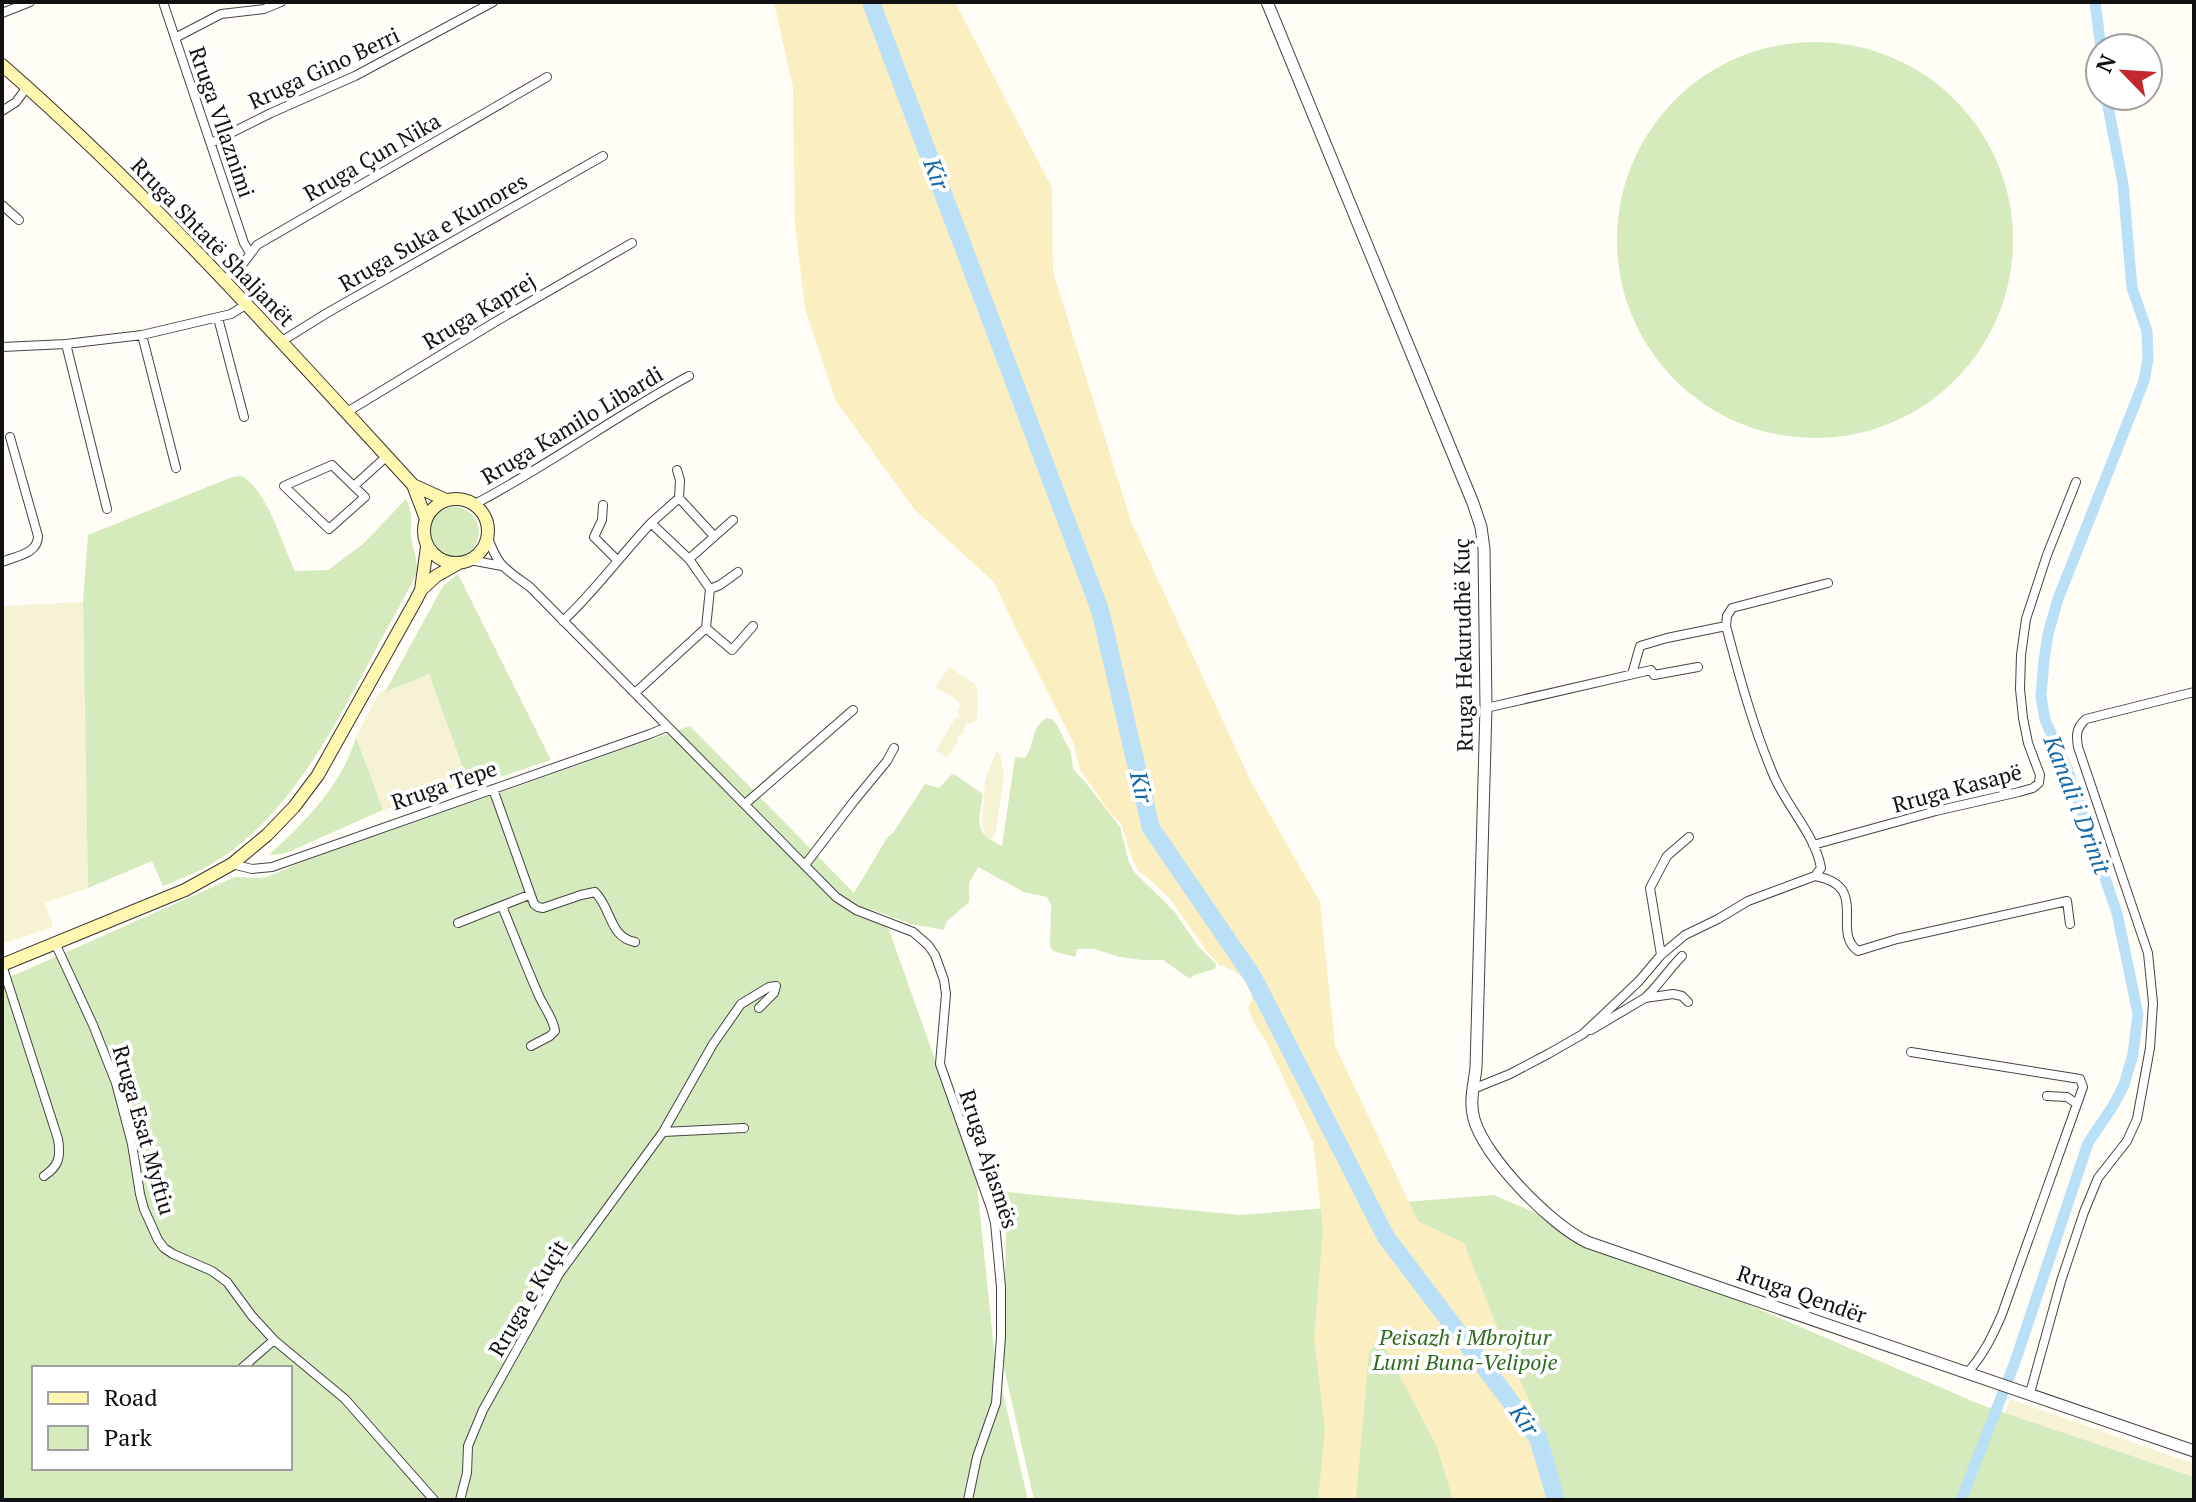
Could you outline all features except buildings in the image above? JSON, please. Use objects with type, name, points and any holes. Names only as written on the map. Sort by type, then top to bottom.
[{"type":"main road","name":"Rruga Shtatë Shaljanët","points":[[2,65],[94,149],[225,279],[413,485],[426,519]]},
{"type":"main road","name":"Rruga Shtatë Shaljanët","points":[[413,485],[446,500]]},
{"type":"main road","points":[[2,965],[185,890],[232,864],[267,835],[294,807],[318,775],[421,590],[436,576],[478,554],[485,545],[487,524],[482,513],[473,505],[460,499],[446,500],[434,507],[426,519],[423,533],[427,547],[421,590]]},
{"type":"main road","points":[[427,547],[446,562],[464,562]]},
{"type":"street","points":[[2,13],[30,2]]},
{"type":"street","name":"Rruga Vllaznimi","points":[[163,2],[250,253]]},
{"type":"street","points":[[175,38],[221,14],[264,9],[281,2]]},
{"type":"street","name":"Rruga Gino Berri","points":[[211,143],[367,70],[493,2]]},
{"type":"street","name":"Rruga Hekurudhë Kuç","points":[[1267,2],[1477,515],[1484,549],[1486,708],[1473,1089]]},
{"type":"street","name":"Rruga Çun Nika","points":[[225,279],[242,265],[257,245],[547,77]]},
{"type":"street","points":[[2,111],[16,102],[27,87]]},
{"type":"street","name":"Rruga Suka e Kunores","points":[[282,341],[603,156]]},
{"type":"street","points":[[2,205],[19,220]]},
{"type":"street","name":"Rruga Kaprej","points":[[347,412],[632,243]]},
{"type":"street","points":[[2,347],[66,344],[142,335],[218,318],[247,304]]},
{"type":"street","points":[[218,318],[244,417]]},
{"type":"street","points":[[142,335],[176,468]]},
{"type":"street","points":[[66,344],[107,509]]},
{"type":"street","name":"Rruga Kamilo Libardi","points":[[473,505],[689,376]]},
{"type":"street","points":[[2,562],[34,549],[38,543],[10,437]]},
{"type":"street","points":[[354,486],[387,456]]},
{"type":"street","points":[[332,465],[354,486],[365,497],[329,529],[284,486],[332,465]]},
{"type":"street","points":[[563,621],[651,523],[679,498],[677,470]]},
{"type":"street","name":"Rruga Kasapë","points":[[1813,845],[2019,792],[2039,783],[2040,775],[2023,718],[2021,655],[2026,619],[2076,482]]},
{"type":"street","points":[[679,498],[714,536]]},
{"type":"street","points":[[603,505],[602,520],[594,537],[617,560]]},
{"type":"street","points":[[689,559],[733,520]]},
{"type":"street","points":[[635,693],[706,628],[710,589],[689,559],[651,523]]},
{"type":"street","points":[[487,535],[494,556],[502,566],[530,587],[805,865],[894,748]]},
{"type":"street","points":[[464,562],[502,566]]},
{"type":"street","points":[[710,589],[738,572]]},
{"type":"street","points":[[1815,876],[1821,868],[1813,845],[1773,775],[1726,626],[1732,608],[1828,583]]},
{"type":"street","points":[[706,628],[732,650],[753,626]]},
{"type":"street","points":[[1632,674],[1640,646],[1726,626]]},
{"type":"street","points":[[1486,708],[1651,670],[1654,675],[1698,667]]},
{"type":"street","points":[[2026,1392],[2084,1212],[2098,1178],[2127,1141],[2137,1119],[2150,1048],[2153,1003],[2148,953],[2078,747],[2078,726],[2086,719],[2194,692]]},
{"type":"street","points":[[745,804],[853,710]]},
{"type":"street","name":"Rruga Tepe","points":[[232,864],[252,869],[272,867],[667,727]]},
{"type":"street","points":[[493,789],[534,904],[543,908],[595,892],[617,931],[622,937],[635,942]]},
{"type":"street","points":[[1661,955],[1650,888],[1667,856],[1689,837]]},
{"type":"street","name":"Rruga Ajasmës","points":[[805,865],[847,905],[913,932],[922,939],[935,955],[944,980],[946,994],[940,1064],[991,1208],[1001,1287],[1002,1321],[996,1403],[977,1457],[968,1500]]},
{"type":"street","points":[[1583,1034],[1685,935],[1748,901],[1815,876],[1839,884],[1845,893],[1852,946],[1858,951],[1897,939],[2067,901],[2070,924]]},
{"type":"street","points":[[458,923],[529,895]]},
{"type":"street","points":[[502,906],[529,974],[554,1024],[555,1031],[550,1036],[531,1046]]},
{"type":"street","name":"Rruga Esat Myftiu","points":[[55,943],[116,1083],[132,1144],[140,1194],[153,1230],[164,1248],[221,1277],[274,1340],[345,1399],[434,1500]]},
{"type":"street","points":[[1645,998],[1682,956]]},
{"type":"street","points":[[2,965],[58,1139],[59,1160],[54,1170],[44,1176]]},
{"type":"street","name":"Rruga e Kuçit","points":[[460,1500],[467,1473],[468,1446],[495,1386],[559,1274],[663,1132],[713,1044],[741,1004],[776,986],[774,993],[759,1008]]},
{"type":"street","points":[[1473,1089],[1548,1054],[1645,998],[1673,994],[1682,996],[1688,1002]]},
{"type":"street","points":[[1911,1052],[2080,1079],[2083,1087],[2002,1314],[1985,1349],[1968,1372]]},
{"type":"street","name":"Rruga Qendër","points":[[1473,1089],[1474,1118],[1493,1154],[1524,1192],[1576,1237],[2194,1451]]},
{"type":"street","points":[[2047,1096],[2067,1097],[2077,1104]]},
{"type":"street","points":[[663,1132],[744,1128]]},
{"type":"street","points":[[244,1366],[274,1340]]},
{"type":"shaded area","points":[[83,602],[88,888],[45,903],[53,927],[2,944],[2,606]]},
{"type":"shaded area","points":[[949,667],[975,684],[978,707],[976,721],[967,723],[963,729],[966,732],[958,736],[948,759],[936,750],[959,717],[960,705],[935,687]]},
{"type":"shaded area","points":[[429,673],[468,782],[383,810],[356,737],[379,693]]},
{"type":"shaded area","points":[[996,751],[1000,754],[1004,775],[996,831],[992,839],[984,832],[982,822],[985,781]]},
{"type":"shaded area","points":[[2010,1399],[2194,1464],[2194,1500],[1974,1500]]},
{"type":"green space","points":[[1815,42],[1854,46],[1891,57],[1925,76],[1955,100],[1979,130],[1998,164],[2009,201],[2013,240],[2009,279],[1998,316],[1979,350],[1955,380],[1925,404],[1891,423],[1854,434],[1815,438],[1776,434],[1739,423],[1705,404],[1675,380],[1651,350],[1632,316],[1621,279],[1617,240],[1621,201],[1632,164],[1651,130],[1675,100],[1705,76],[1739,57],[1776,46]]},
{"type":"green space","points":[[242,476],[267,506],[295,571],[328,570],[363,544],[406,499],[411,514],[416,575],[325,741],[285,798],[262,824],[208,866],[163,886],[152,861],[88,888],[83,602],[88,535],[232,477]]},
{"type":"green space","points":[[454,507],[471,515],[479,532],[471,549],[454,557],[437,549],[429,532],[437,515]]},
{"type":"green space","points":[[458,574],[551,760],[470,787],[429,674],[385,692],[443,586]]},
{"type":"green space","points":[[1047,718],[1057,725],[1071,752],[1073,769],[1120,827],[1134,872],[1174,911],[1198,946],[1216,964],[1215,969],[1190,979],[1163,960],[1120,957],[1094,949],[1077,949],[1075,957],[1053,951],[1050,946],[1051,905],[1047,897],[1024,892],[978,867],[969,883],[969,902],[946,922],[944,930],[911,924],[870,909],[889,930],[976,1175],[995,1359],[1028,1500],[2,1500],[2,979],[235,877],[264,878],[307,860],[690,726],[854,893],[925,784],[939,788],[954,774],[983,794],[979,819],[982,831],[1002,846],[1015,757],[1025,758],[1038,726]]},
{"type":"green space","points":[[356,737],[383,810],[286,853],[270,854],[321,801],[342,771]]},
{"type":"green space","name":"Peisazh i Mbrojtur Lumi Buna-Velipoje","points":[[1007,1192],[1239,1215],[1494,1195],[1984,1406],[2194,1477],[2194,1500],[1034,1500],[1003,1363]]},
{"type":"sand","points":[[774,2],[955,2],[1052,188],[1053,272],[1131,521],[1251,782],[1320,902],[1335,1046],[1418,1221],[1464,1243],[1505,1347],[1542,1429],[1565,1500],[1453,1500],[1437,1447],[1380,1338],[1369,1352],[1356,1500],[1318,1500],[1325,1430],[1314,1338],[1323,1229],[1313,1142],[1267,1043],[1253,1021],[1248,1007],[1252,999],[1250,988],[1245,979],[1219,965],[1170,899],[1139,872],[1121,823],[1111,814],[1080,770],[1074,744],[994,582],[915,510],[836,401],[805,309],[795,222],[793,87]]},
{"type":"waterway","name":"Kir","points":[[871,2],[1100,610],[1151,828],[1253,977],[1386,1237],[1538,1438],[1556,1500]]},
{"type":"waterway","name":"Kanali i Drinit","points":[[2095,2],[2099,32]]},
{"type":"waterway","name":"Kanali i Drinit","points":[[1961,1500],[2015,1362],[2088,1143],[2124,1085],[2133,1054],[2138,1014],[2117,913],[2067,768],[2045,720],[2041,696],[2048,634],[2058,599],[2144,381],[2148,359],[2147,331],[2132,288],[2123,184],[2109,112]]}]
